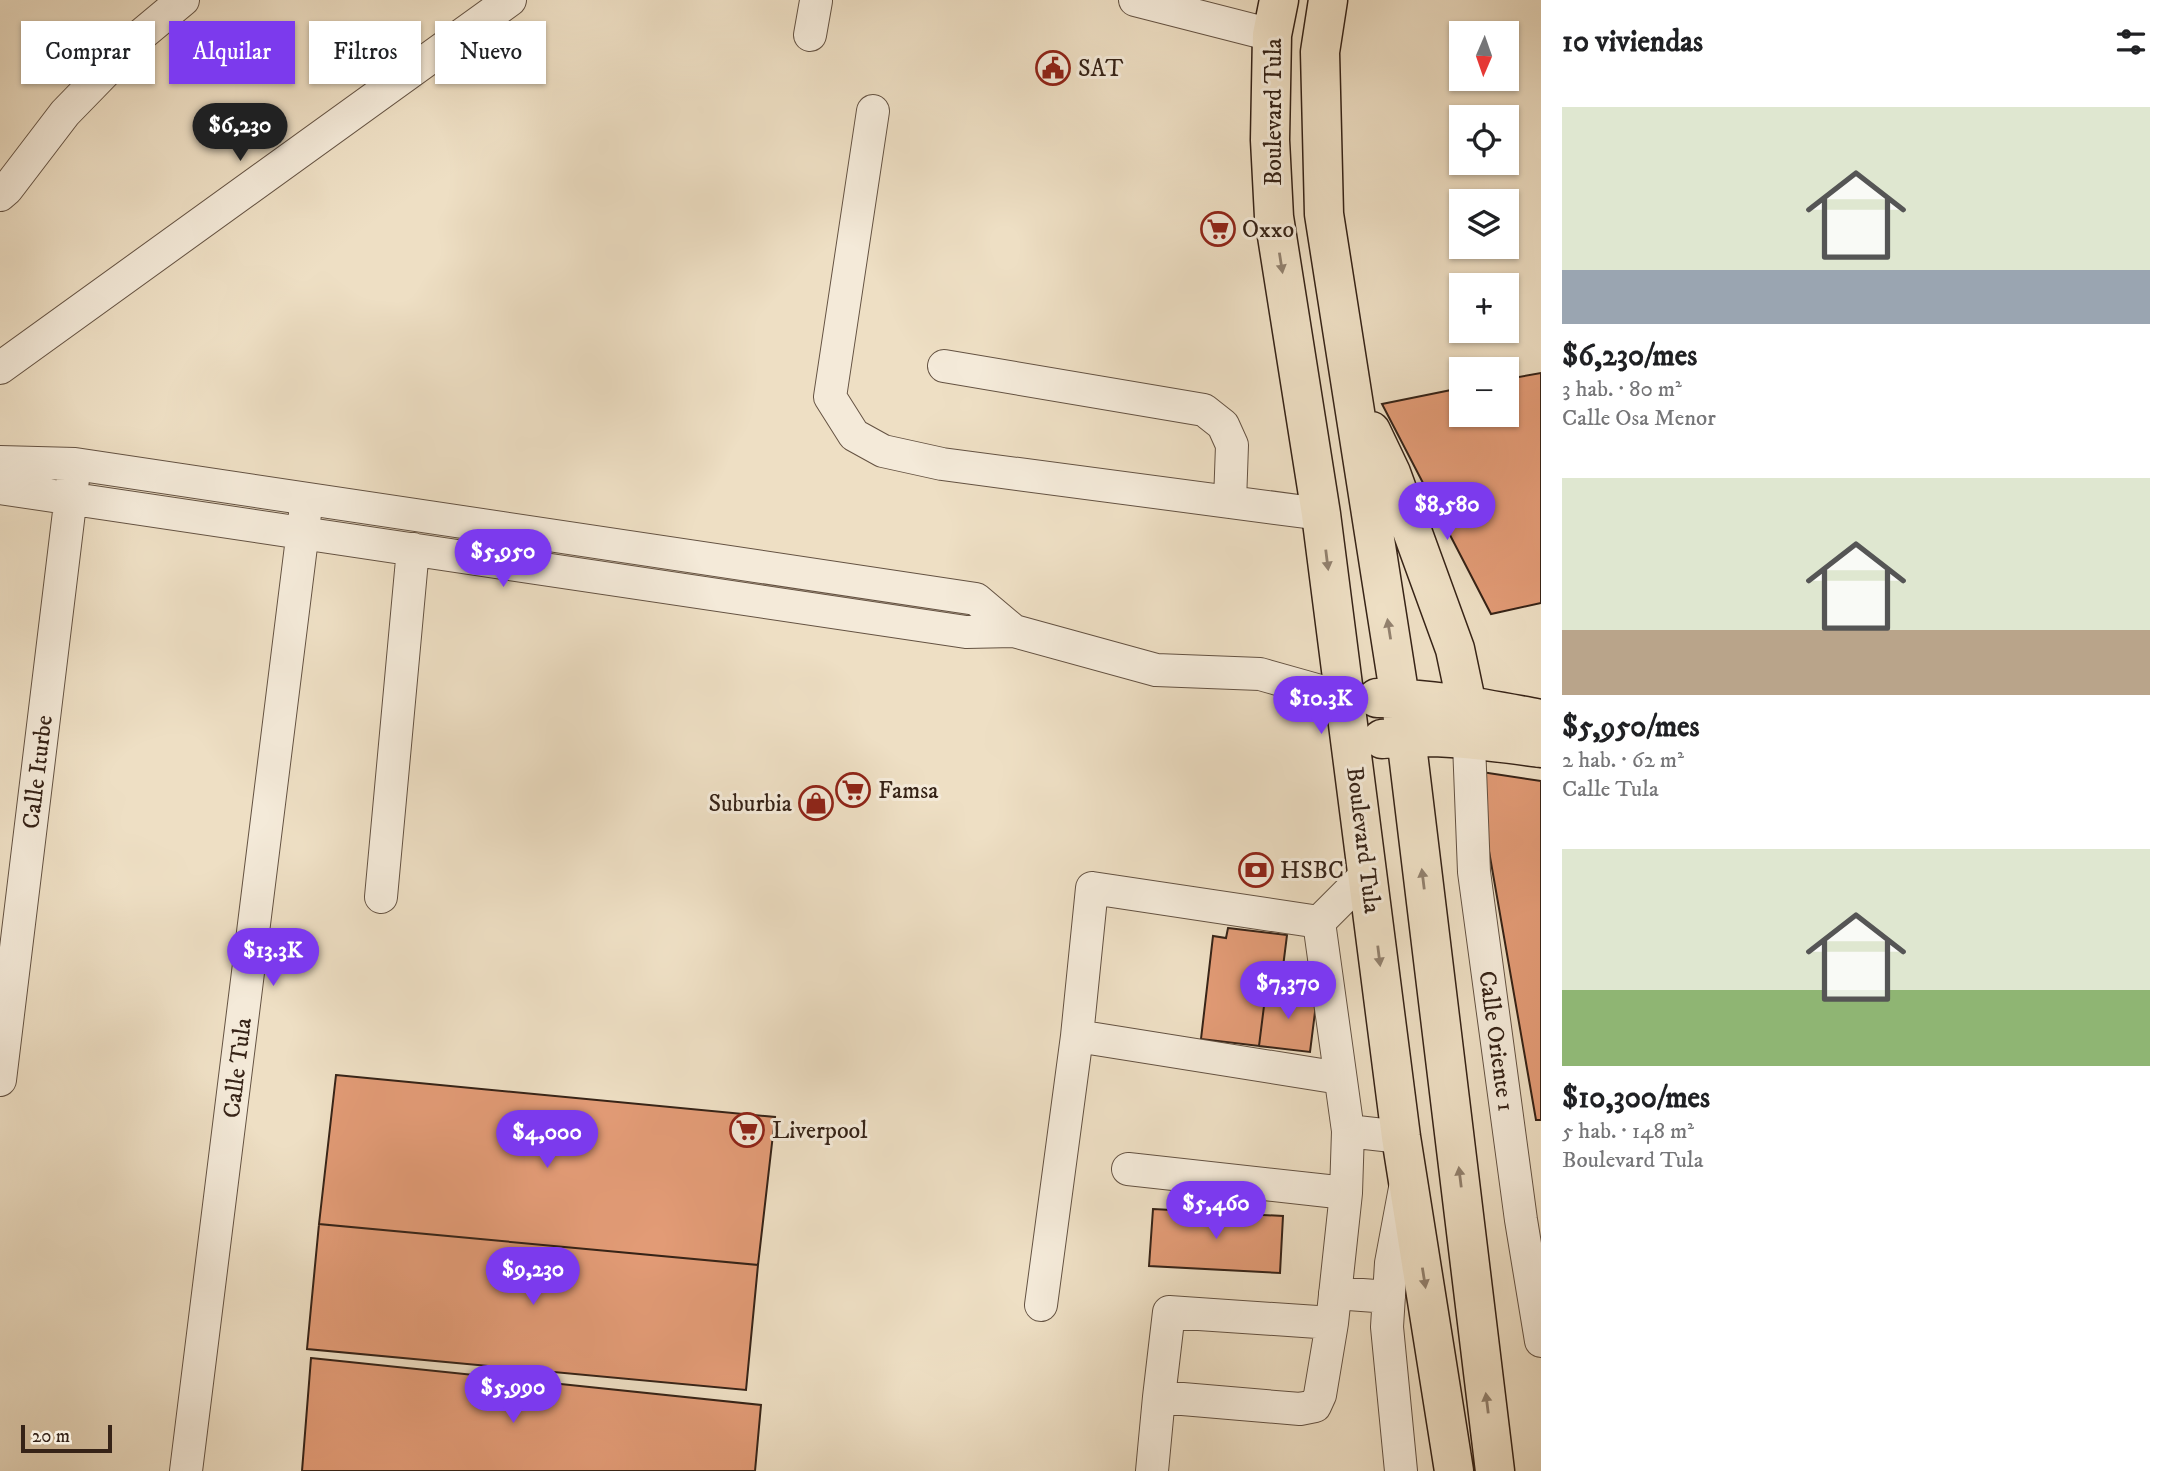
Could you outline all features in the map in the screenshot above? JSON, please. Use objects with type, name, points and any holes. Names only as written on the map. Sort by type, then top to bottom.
[{"type":"main road","name":"Boulevard Tula","points":[[1328,0],[1320,52],[1324,214],[1406,737],[1495,1471]]},
{"type":"main road","name":"Boulevard Tula","points":[[1275,17],[1270,140],[1274,217],[1321,514],[1401,1137],[1454,1471]]},
{"type":"main road","points":[[1355,409],[1375,437],[1391,473],[1455,649],[1469,722]]},
{"type":"main road","points":[[1345,698],[1399,698],[1541,748]]},
{"type":"main road","points":[[1352,743],[1406,737],[1469,722],[1541,719]]},
{"type":"street","points":[[0,195],[65,113],[141,35],[183,0]]},
{"type":"street","points":[[0,368],[510,0]]},
{"type":"street","points":[[810,35],[814,0]]},
{"type":"street","points":[[1135,0],[1275,17]]},
{"type":"street","points":[[873,111],[830,397],[854,435],[883,451],[942,464],[1321,514]]},
{"type":"street","points":[[944,366],[1204,410],[1223,425],[1232,445],[1230,502]]},
{"type":"street","points":[[0,462],[75,464],[976,599],[1014,631]]},
{"type":"street","name":"Calle Iturbe","points":[[0,1080],[75,464]]},
{"type":"street","points":[[0,488],[966,632],[1014,631],[1156,670],[1260,674],[1345,698]]},
{"type":"street","name":"Calle Tula","points":[[187,1471],[306,499]]},
{"type":"street","points":[[381,897],[413,549]]},
{"type":"street","name":"Calle Oriente 1","points":[[1469,722],[1474,872],[1521,1220],[1541,1342]]},
{"type":"street","points":[[1320,922],[1368,873]]},
{"type":"street","points":[[1041,1305],[1077,1036],[1092,888],[1320,922]]},
{"type":"street","points":[[1159,1397],[1300,1409],[1315,1406],[1320,1395],[1346,1193],[1348,1131],[1320,922]]},
{"type":"street","points":[[1077,1036],[1340,1078]]},
{"type":"street","points":[[1348,1131],[1401,1137]]},
{"type":"street","points":[[1128,1170],[1346,1193]]},
{"type":"street","points":[[1401,1471],[1387,1327],[1391,1263],[1408,1174]]},
{"type":"street","points":[[1152,1471],[1169,1312],[1333,1308],[1389,1297]]},
{"type":"building","points":[[1541,373],[1541,603],[1491,614],[1382,404],[1449,390],[1449,427],[1519,427],[1519,377]]},
{"type":"building","points":[[1475,771],[1541,781],[1541,1120],[1536,1120]]},
{"type":"building","points":[[1228,928],[1287,935],[1280,991],[1317,996],[1310,1052],[1201,1039],[1213,936],[1226,938]]},
{"type":"building","points":[[1266,990],[1317,996],[1310,1052],[1259,1046]]},
{"type":"building","points":[[336,1075],[775,1117],[758,1265],[319,1224]]},
{"type":"building","points":[[1153,1209],[1283,1216],[1280,1273],[1149,1266]]},
{"type":"building","points":[[319,1224],[758,1265],[746,1390],[307,1349]]},
{"type":"building","points":[[311,1358],[761,1405],[755,1471],[302,1471]]},
{"type":"place","name":"SAT","points":[[1053,68]]},
{"type":"place","name":"Oxxo","points":[[1218,229]]},
{"type":"place","name":"Famsa","points":[[853,790]]},
{"type":"place","name":"Suburbia","points":[[816,803]]},
{"type":"place","name":"HSBC","points":[[1256,870]]},
{"type":"place","name":"Liverpool","points":[[747,1130]]}]
